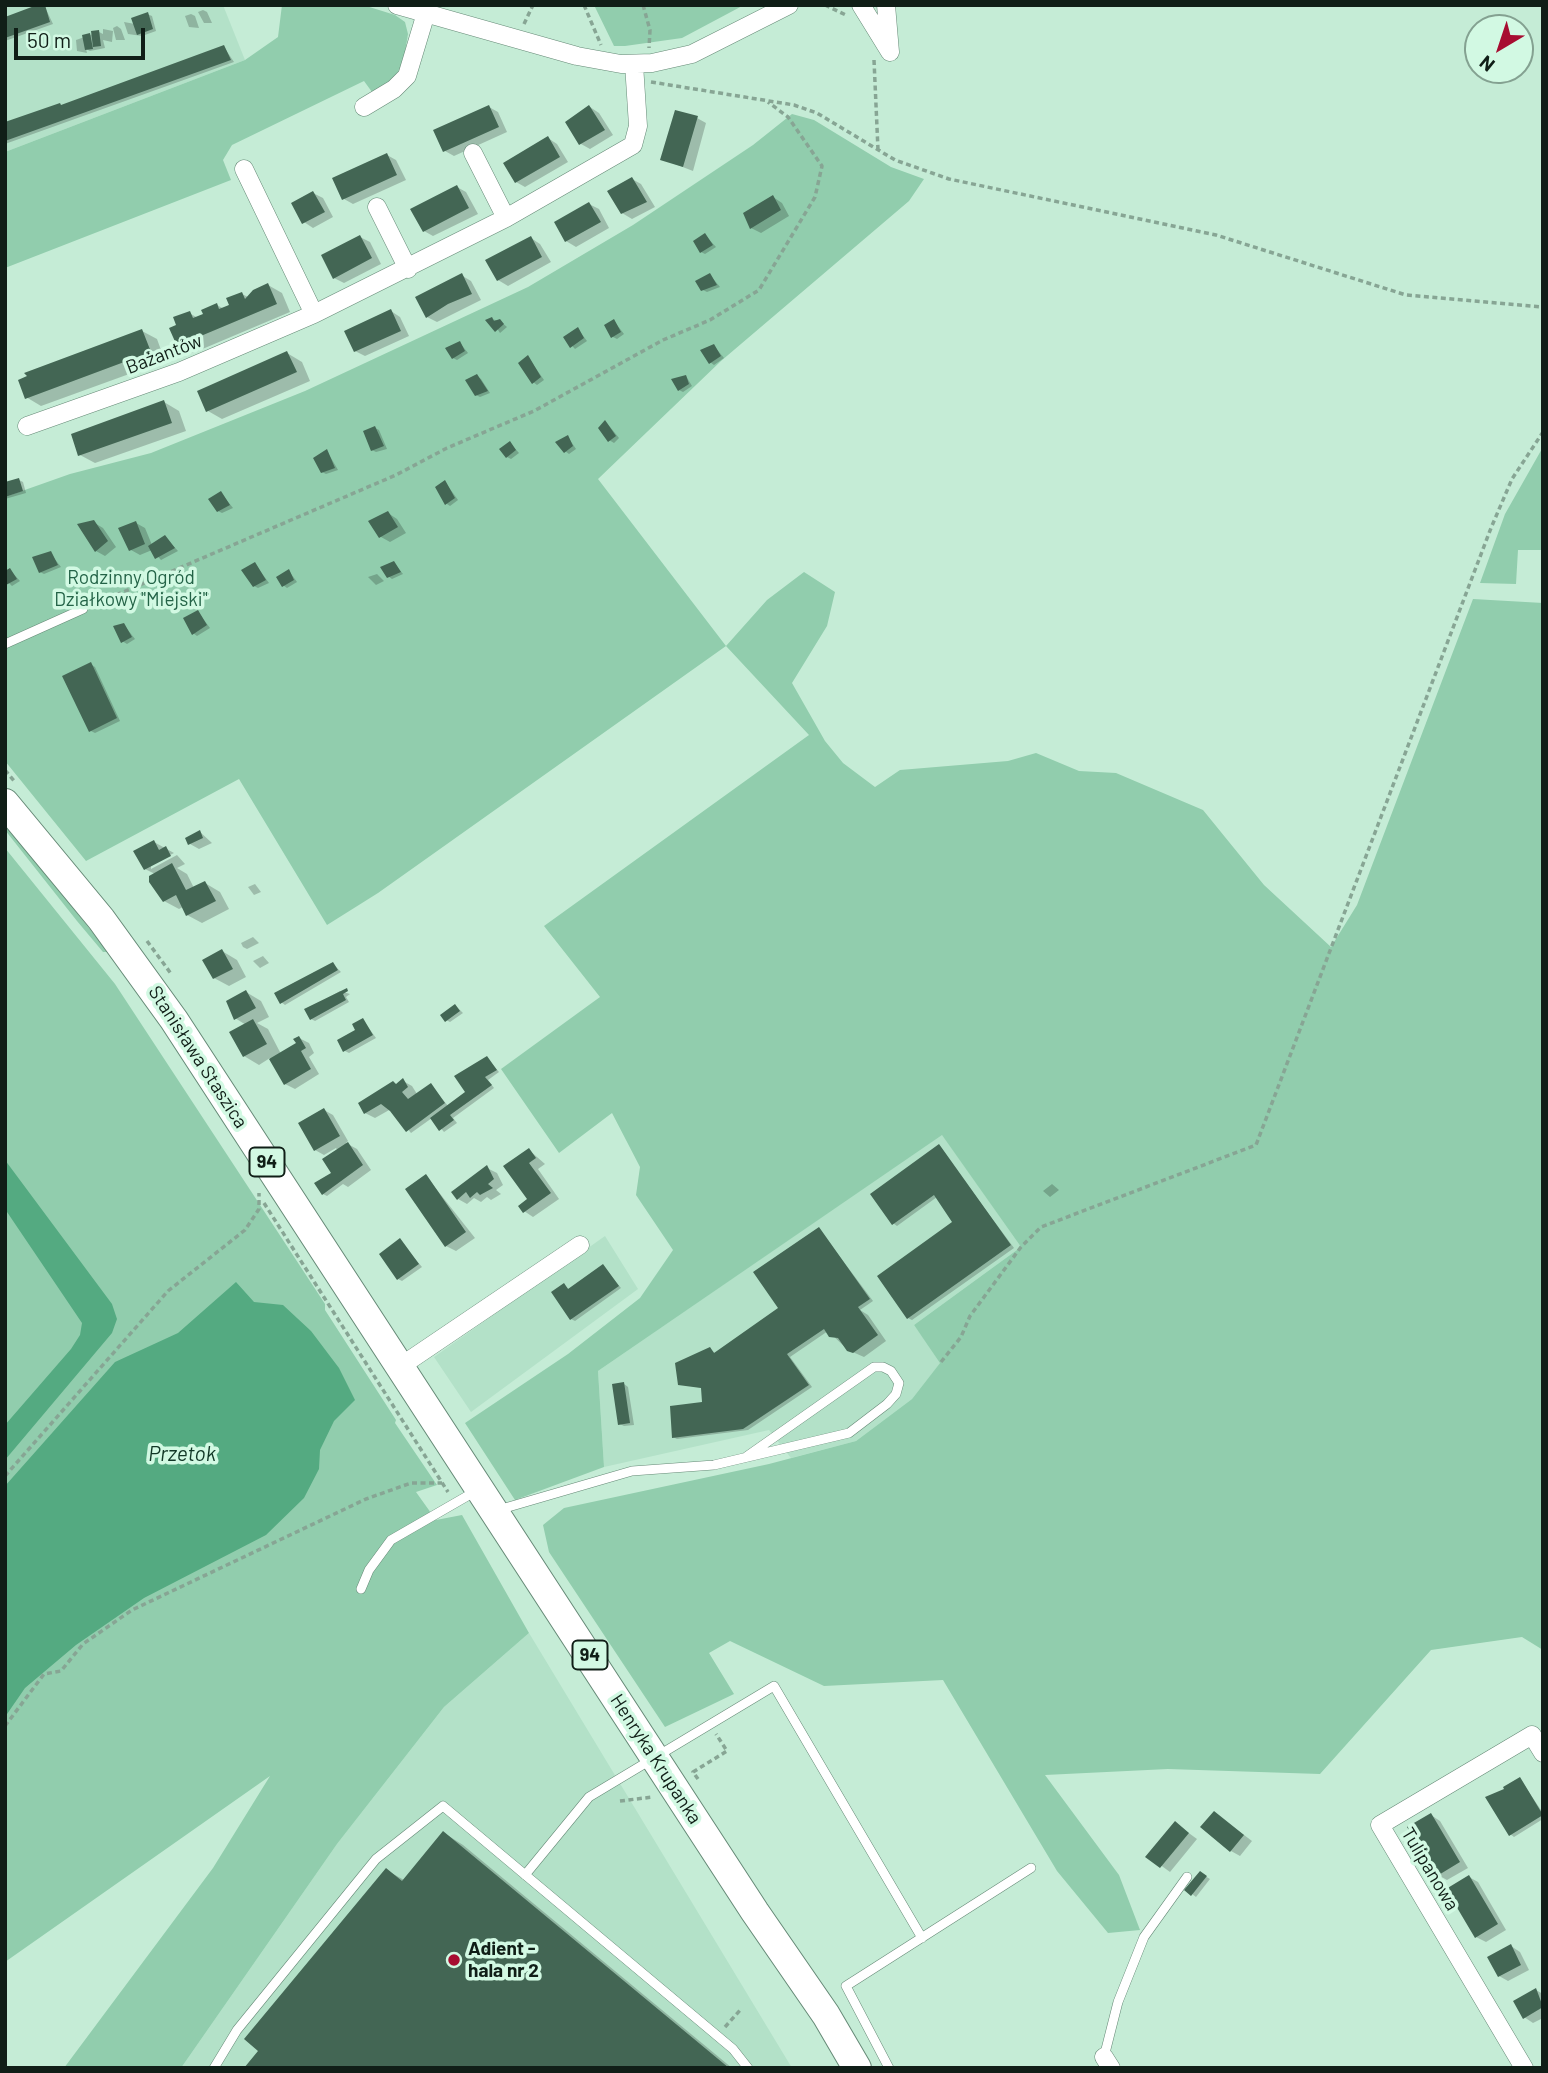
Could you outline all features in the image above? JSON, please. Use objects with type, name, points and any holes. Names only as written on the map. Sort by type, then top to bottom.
[{"type":"main road","name":"Stanisława Staszica","points":[[5,803],[140,970],[512,1535]]},
{"type":"main road","name":"Henryka Krupanka","points":[[512,1535],[755,1912],[826,2015],[857,2068]]},
{"type":"main road","name":"Henryka Krupanka","points":[[755,1912],[808,2021],[835,2068]]},
{"type":"street","points":[[397,5],[585,58],[636,64],[672,60],[703,50],[783,6]]},
{"type":"street","points":[[861,5],[890,52],[886,5]]},
{"type":"street","points":[[364,107],[394,89],[407,76],[426,13]]},
{"type":"street","name":"Bażantów","points":[[27,426],[179,372],[314,314],[408,270],[506,218],[633,145],[638,126],[636,64]]},
{"type":"street","points":[[473,153],[506,218]]},
{"type":"street","points":[[244,169],[314,314]]},
{"type":"street","points":[[377,207],[408,270]]},
{"type":"street","points":[[401,1366],[580,1245]]},
{"type":"street","name":"Tulipanowa","points":[[1524,2068],[1380,1825],[1532,1735],[1543,1753]]},
{"type":"lane","points":[[5,644],[83,609]]},
{"type":"lane","points":[[361,1590],[369,1570],[391,1540],[455,1502],[488,1500],[632,1471],[714,1465],[849,1433],[887,1404],[896,1394],[899,1383],[891,1371],[874,1367],[746,1457]]},
{"type":"lane","points":[[525,1875],[589,1797],[774,1686],[922,1938]]},
{"type":"lane","points":[[214,2068],[237,2030],[376,1859],[443,1806],[718,2035],[748,2068]]},
{"type":"lane","points":[[889,2068],[846,1986],[1031,1868]]},
{"type":"lane","points":[[1108,2063],[1118,2002],[1144,1937],[1188,1877]]},
{"type":"path","points":[[523,26],[533,5]]},
{"type":"path","points":[[584,5],[602,47]]},
{"type":"path","points":[[643,5],[650,30],[649,48],[636,64],[817,114],[878,151],[949,179],[1216,234],[1406,295],[1543,307]]},
{"type":"path","points":[[513,23],[534,29]]},
{"type":"path","points":[[592,45],[610,48]]},
{"type":"path","points":[[649,48],[659,47]]},
{"type":"path","points":[[874,59],[878,151]]},
{"type":"path","points":[[83,609],[383,480],[447,448],[534,411],[663,340],[709,320],[759,290],[815,197],[822,166],[788,117],[768,102]]},
{"type":"path","points":[[941,1362],[1006,1267],[1041,1227],[1256,1145],[1491,528],[1512,479],[1543,432]]},
{"type":"path","points":[[257,1190],[455,1502]]},
{"type":"path","points":[[5,1476],[168,1291],[246,1230],[260,1209],[261,1198]]},
{"type":"path","points":[[5,1726],[44,1674],[61,1671],[83,1644],[132,1610],[308,1524],[411,1483],[442,1483]]},
{"type":"path","points":[[698,1779],[693,1772],[727,1751],[710,1725]]},
{"type":"path","points":[[620,1801],[662,1796]]},
{"type":"path","points":[[718,2035],[743,2008]]},
{"type":"shaded area","points":[[5,5],[223,5],[245,60],[5,152]]},
{"type":"shaded area","points":[[942,1134],[1021,1247],[914,1325],[941,1362],[912,1399],[856,1441],[791,1458],[769,1430],[604,1467],[598,1371]]},
{"type":"shaded area","points":[[605,1236],[638,1289],[471,1412],[434,1357]]},
{"type":"shaded area","points":[[529,1633],[792,2068],[181,2068],[337,1844],[444,1707]]},
{"type":"green space","points":[[282,5],[363,5],[395,15],[405,22],[408,34],[403,64],[393,79],[372,92],[364,81],[232,145],[223,160],[231,180],[5,268],[5,152],[245,60],[278,37]]},
{"type":"green space","points":[[594,5],[744,5],[682,38],[614,46]]},
{"type":"green space","name":"Rodzinny Ogród Działkowy \"Miejski\"","points":[[792,114],[814,120],[891,167],[924,179],[909,201],[721,361],[598,479],[726,646],[378,893],[327,925],[239,779],[86,861],[5,761],[5,497],[70,474],[151,453],[305,391],[528,287],[633,225],[753,145]]},
{"type":"green space","points":[[1543,447],[1543,550],[1518,550],[1516,584],[1480,583],[1505,514]]},
{"type":"green space","points":[[804,572],[835,592],[827,626],[792,683],[825,741],[843,763],[875,787],[900,770],[1008,761],[1036,753],[1079,771],[1116,773],[1203,810],[1264,885],[1331,947],[1357,905],[1473,599],[1543,603],[1543,1650],[1522,1637],[1431,1650],[1320,1774],[1168,1769],[1045,1775],[1119,1875],[1140,1930],[1108,1933],[1057,1871],[943,1680],[824,1686],[730,1641],[709,1653],[734,1694],[665,1727],[549,1552],[543,1525],[564,1508],[769,1464],[856,1441],[912,1399],[940,1363],[914,1325],[1021,1247],[942,1135],[598,1371],[604,1467],[515,1500],[465,1423],[568,1354],[640,1298],[673,1250],[636,1195],[640,1167],[612,1113],[559,1153],[501,1069],[600,997],[544,926],[809,735],[726,646],[767,600]]},
{"type":"green space","points":[[5,825],[108,952],[103,952],[77,921],[5,830]]},
{"type":"green space","points":[[5,848],[115,984],[325,1304],[325,1310],[437,1485],[416,1492],[436,1520],[462,1515],[529,1633],[444,1707],[337,1844],[181,2068],[64,2068],[213,1868],[270,1776],[5,1962]]},
{"type":"water","points":[[5,1160],[112,1304],[117,1319],[112,1333],[5,1460],[5,1425],[71,1349],[80,1335],[82,1323],[5,1209]]},
{"type":"water","name":"Przetok","points":[[236,1282],[254,1302],[283,1305],[311,1331],[339,1368],[355,1400],[334,1421],[320,1450],[319,1469],[304,1498],[266,1535],[144,1598],[76,1645],[25,1688],[5,1717],[5,1486],[115,1362],[178,1333]]},
{"type":"building","points":[[37,5],[45,5],[50,22],[5,38],[5,17]]},
{"type":"building","points":[[148,12],[153,29],[137,35],[131,18]]},
{"type":"building","points":[[99,30],[101,46],[93,47],[91,31]]},
{"type":"building","points":[[90,33],[93,49],[85,50],[82,35]]},
{"type":"building","points":[[224,45],[231,60],[5,141],[5,122],[60,103],[61,105]]},
{"type":"building","points":[[489,105],[499,127],[443,152],[433,130]]},
{"type":"building","points":[[589,105],[605,130],[579,145],[565,122]]},
{"type":"building","points":[[675,110],[698,116],[683,167],[660,160]]},
{"type":"building","points":[[548,136],[560,157],[515,183],[503,163]]},
{"type":"building","points":[[387,153],[397,175],[342,200],[332,178]]},
{"type":"building","points":[[632,177],[647,202],[621,214],[607,191]]},
{"type":"building","points":[[457,185],[469,208],[423,232],[410,209]]},
{"type":"building","points":[[313,191],[325,212],[302,224],[291,203]]},
{"type":"building","points":[[773,195],[781,210],[750,229],[743,213]]},
{"type":"building","points":[[589,202],[601,222],[565,242],[554,222]]},
{"type":"building","points":[[705,233],[713,245],[700,253],[693,241]]},
{"type":"building","points":[[360,235],[372,258],[333,279],[321,255]]},
{"type":"building","points":[[531,236],[542,257],[497,281],[485,260]]},
{"type":"building","points":[[462,273],[472,294],[448,304],[426,318],[415,297]]},
{"type":"building","points":[[710,273],[717,285],[701,291],[695,281]]},
{"type":"building","points":[[268,283],[277,304],[177,346],[169,328],[176,325],[173,317],[190,311],[193,318],[203,314],[201,310],[217,303],[219,309],[229,305],[226,298],[242,292],[245,299],[253,290]]},
{"type":"building","points":[[391,309],[401,331],[354,352],[344,331]]},
{"type":"building","points":[[492,317],[494,321],[500,319],[504,324],[495,332],[485,320]]},
{"type":"building","points":[[614,319],[621,332],[611,338],[604,325]]},
{"type":"building","points":[[578,327],[584,338],[570,348],[563,337]]},
{"type":"building","points":[[142,329],[151,352],[25,399],[18,380],[27,376],[24,373]]},
{"type":"building","points":[[460,341],[465,351],[452,359],[445,348]]},
{"type":"building","points":[[714,344],[721,356],[709,364],[700,350]]},
{"type":"building","points":[[287,351],[297,372],[206,412],[197,391]]},
{"type":"building","points":[[528,355],[541,377],[532,384],[518,363]]},
{"type":"building","points":[[477,374],[488,391],[475,396],[465,380]]},
{"type":"building","points":[[686,375],[689,384],[678,391],[671,379]]},
{"type":"building","points":[[164,400],[172,423],[78,456],[71,434]]},
{"type":"building","points":[[605,420],[616,436],[608,442],[598,428]]},
{"type":"building","points":[[375,426],[384,446],[371,451],[363,431]]},
{"type":"building","points":[[568,435],[573,446],[564,453],[555,442]]},
{"type":"building","points":[[510,441],[516,450],[506,458],[499,449]]},
{"type":"building","points":[[327,449],[335,468],[321,473],[313,458]]},
{"type":"building","points":[[19,478],[23,491],[5,497],[5,482]]},
{"type":"building","points":[[445,480],[455,498],[445,505],[435,487]]},
{"type":"building","points":[[221,491],[230,505],[217,512],[208,499]]},
{"type":"building","points":[[388,511],[398,527],[379,538],[368,521]]},
{"type":"building","points":[[94,520],[108,541],[95,552],[77,524]]},
{"type":"building","points":[[136,521],[145,544],[129,551],[118,528]]},
{"type":"building","points":[[165,535],[175,548],[155,559],[148,546]]},
{"type":"building","points":[[51,551],[58,565],[39,573],[32,557]]},
{"type":"building","points":[[394,561],[401,572],[387,578],[380,567]]},
{"type":"building","points":[[255,562],[266,580],[253,587],[241,570]]},
{"type":"building","points":[[10,568],[17,579],[6,585],[5,571]]},
{"type":"building","points":[[289,569],[294,580],[282,587],[276,577]]},
{"type":"building","points":[[198,610],[207,625],[192,635],[183,618]]},
{"type":"building","points":[[124,623],[132,637],[121,643],[113,626]]},
{"type":"building","points":[[91,662],[117,718],[89,732],[62,676]]},
{"type":"building","points":[[200,830],[203,838],[188,845],[185,838]]},
{"type":"building","points":[[154,840],[159,850],[166,846],[171,856],[144,870],[133,851]]},
{"type":"building","points":[[172,863],[186,890],[205,881],[216,901],[186,916],[176,895],[163,902],[149,882],[149,876]]},
{"type":"building","points":[[222,949],[233,969],[213,979],[202,960]]},
{"type":"building","points":[[333,962],[338,970],[280,1004],[274,993]]},
{"type":"building","points":[[347,988],[348,991],[343,994],[346,1000],[310,1020],[304,1009]]},
{"type":"building","points":[[246,990],[256,1008],[234,1020],[226,1001]]},
{"type":"building","points":[[455,1004],[460,1011],[445,1022],[440,1015]]},
{"type":"building","points":[[363,1018],[373,1035],[343,1052],[337,1040],[355,1030],[352,1024]]},
{"type":"building","points":[[253,1019],[267,1044],[243,1057],[229,1032]]},
{"type":"building","points":[[299,1036],[306,1048],[301,1051],[311,1069],[284,1085],[269,1059],[296,1043],[293,1039]]},
{"type":"building","points":[[487,1056],[497,1070],[485,1077],[492,1085],[450,1115],[454,1120],[439,1131],[430,1118],[465,1092],[454,1076]]},
{"type":"building","points":[[403,1078],[408,1087],[402,1092],[408,1099],[431,1083],[445,1103],[406,1132],[381,1104],[364,1114],[358,1103],[393,1081],[396,1084]]},
{"type":"building","points":[[324,1108],[340,1136],[314,1151],[298,1123]]},
{"type":"building","points":[[348,1142],[363,1165],[322,1195],[314,1183],[331,1173],[322,1159]]},
{"type":"building","points":[[939,1144],[1011,1245],[907,1319],[877,1276],[952,1222],[934,1195],[892,1225],[870,1194]]},
{"type":"building","points":[[529,1148],[536,1158],[529,1163],[551,1193],[523,1213],[518,1206],[527,1199],[503,1166]]},
{"type":"building","points":[[487,1165],[494,1179],[488,1184],[493,1188],[480,1195],[477,1192],[470,1198],[466,1192],[457,1200],[451,1192]]},
{"type":"building","points":[[426,1174],[466,1232],[445,1247],[405,1189]]},
{"type":"building","points":[[819,1227],[870,1299],[858,1307],[878,1335],[853,1353],[847,1351],[838,1338],[829,1337],[824,1329],[787,1354],[809,1385],[743,1429],[672,1438],[670,1406],[702,1402],[701,1388],[678,1385],[675,1363],[710,1347],[714,1353],[778,1308],[753,1272]]},
{"type":"building","points":[[400,1238],[419,1264],[397,1280],[379,1254]]},
{"type":"building","points":[[603,1264],[619,1286],[570,1320],[551,1292],[564,1283],[568,1289]]},
{"type":"building","points":[[624,1382],[630,1423],[618,1425],[612,1384]]},
{"type":"building","points":[[1520,1777],[1543,1815],[1509,1836],[1485,1797],[1504,1789],[1503,1787]]},
{"type":"building","points":[[1214,1811],[1244,1835],[1230,1852],[1200,1827]]},
{"type":"building","points":[[1431,1813],[1460,1862],[1437,1876],[1407,1827]]},
{"type":"building","points":[[1175,1821],[1189,1833],[1160,1868],[1145,1857]]},
{"type":"building","name":"Adient - hala nr 2","points":[[443,1831],[729,2068],[244,2068],[258,2051],[244,2039],[386,1868],[402,1881]]},
{"type":"building","points":[[1200,1871],[1207,1876],[1191,1896],[1184,1890]]},
{"type":"building","points":[[1469,1875],[1498,1924],[1475,1938],[1446,1889]]},
{"type":"building","points":[[1511,1944],[1521,1965],[1498,1977],[1487,1957]]},
{"type":"building","points":[[1536,1988],[1543,2007],[1523,2019],[1513,2001]]},
{"type":"place","name":"Adient - hala nr 2","points":[[454,1960]]}]
